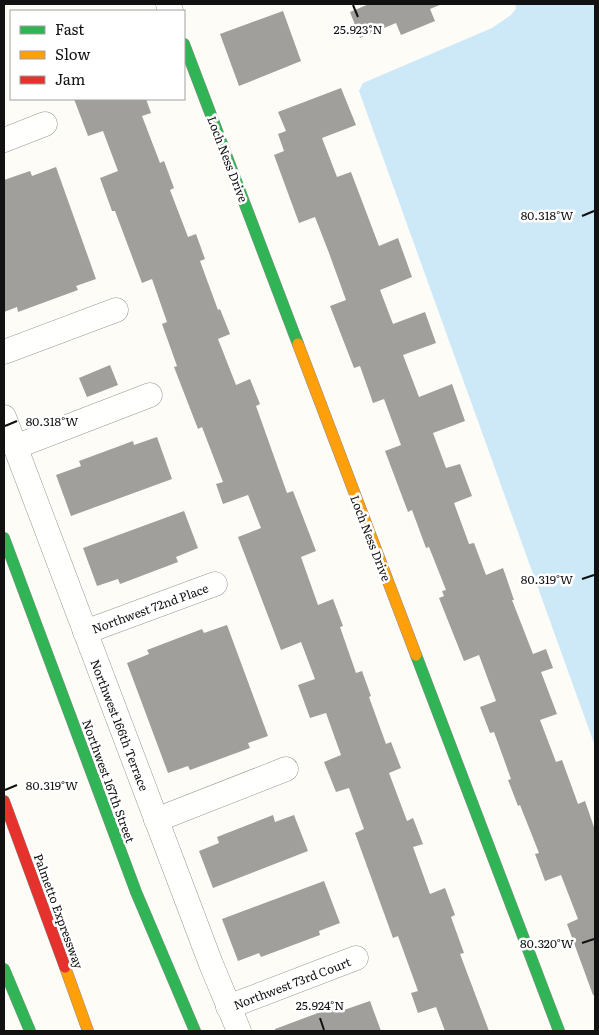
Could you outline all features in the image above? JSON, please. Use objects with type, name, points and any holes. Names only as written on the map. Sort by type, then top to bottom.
[{"type":"main road","name":"Loch Ness Drive","points":[[185,47],[559,1031]]},
{"type":"main road","name":"Northwest 167th Street","points":[[4,538],[136,892],[195,1031]]},
{"type":"main road","name":"Palmetto Expressway","points":[[4,801],[88,1031]]},
{"type":"main road","points":[[4,969],[30,1031]]},
{"type":"street","points":[[4,140],[45,124]]},
{"type":"street","points":[[4,352],[116,310]]},
{"type":"street","points":[[15,447],[150,395]]},
{"type":"street","name":"Northwest 166th Terrace","points":[[4,417],[211,964],[239,1031]]},
{"type":"street","name":"Northwest 72nd Place","points":[[85,632],[215,584]]},
{"type":"street","points":[[156,820],[286,770]]},
{"type":"street","name":"Northwest 73rd Court","points":[[228,1007],[356,958]]},
{"type":"water","points":[[515,4],[593,4],[595,9],[595,746],[359,91],[363,83],[492,28],[511,15],[516,9]]},
{"type":"building","points":[[369,4],[442,4],[430,9],[435,21],[401,35],[396,23],[360,38],[350,12]]},
{"type":"building","points":[[283,11],[301,61],[239,86],[220,34]]},
{"type":"building","points":[[341,88],[356,125],[322,138],[337,177],[351,172],[379,246],[398,238],[412,277],[380,290],[393,324],[425,312],[436,343],[403,355],[419,397],[452,384],[465,421],[433,433],[446,468],[460,464],[472,496],[454,503],[469,544],[474,543],[486,575],[503,568],[514,600],[512,600],[533,654],[546,649],[553,668],[541,672],[557,714],[540,720],[556,762],[562,760],[578,804],[585,801],[595,830],[595,995],[593,995],[567,924],[578,919],[561,875],[545,881],[535,854],[539,853],[508,780],[511,779],[494,732],[490,733],[480,707],[496,701],[479,655],[464,661],[439,598],[444,596],[442,591],[446,590],[429,547],[426,548],[412,510],[408,512],[385,451],[401,445],[384,399],[373,403],[360,366],[354,368],[330,306],[346,300],[329,253],[315,217],[299,223],[274,155],[284,151],[278,134],[286,131],[278,112]]},
{"type":"building","points":[[74,100],[146,100],[151,113],[142,116],[160,163],[164,161],[174,188],[170,190],[188,237],[196,234],[205,259],[200,261],[218,310],[220,309],[230,334],[218,339],[236,385],[250,379],[260,404],[256,406],[287,493],[293,491],[316,551],[301,557],[318,605],[333,599],[343,626],[340,627],[356,673],[362,671],[386,744],[391,742],[401,768],[389,773],[407,821],[413,818],[423,844],[413,847],[430,894],[445,888],[455,915],[451,917],[464,953],[460,954],[489,1031],[445,1031],[436,1007],[418,1013],[411,993],[418,991],[398,936],[393,938],[355,833],[364,829],[349,788],[336,792],[324,762],[341,755],[326,713],[310,718],[298,685],[315,679],[301,642],[281,650],[238,537],[261,528],[248,495],[223,504],[216,484],[223,482],[202,427],[198,429],[174,367],[177,366],[162,324],[167,322],[152,279],[142,283],[115,211],[112,211],[100,178],[118,171],[103,131],[88,136]]},
{"type":"building","points":[[56,167],[96,279],[76,286],[78,290],[18,312],[17,307],[4,312],[4,180],[30,171],[32,176]]},
{"type":"building","points":[[110,365],[118,385],[87,397],[79,378]]},
{"type":"building","points":[[157,437],[172,479],[71,516],[56,475],[81,466],[79,461],[133,441],[134,445]]},
{"type":"building","points":[[184,511],[198,548],[176,557],[178,562],[120,584],[118,579],[97,586],[83,548]]},
{"type":"building","points":[[227,625],[268,736],[248,743],[250,748],[190,770],[188,766],[168,773],[127,663],[149,654],[147,650],[202,629],[204,633]]},
{"type":"building","points":[[273,815],[275,822],[294,815],[308,851],[213,888],[199,851],[219,843],[217,837]]},
{"type":"building","points":[[324,881],[340,923],[319,931],[320,935],[261,957],[259,953],[238,961],[222,919]]},
{"type":"building","points":[[370,1001],[381,1031],[275,1031],[275,1029],[342,1004],[344,1010]]},
{"type":"traffic: fast","points":[[185,47],[298,344]]},
{"type":"traffic: fast","points":[[4,538],[136,892],[195,1031]]},
{"type":"traffic: fast","points":[[416,655],[559,1031]]},
{"type":"traffic: fast","points":[[4,969],[30,1031]]},
{"type":"traffic: slow","points":[[298,344],[416,655]]},
{"type":"traffic: slow","points":[[65,967],[88,1031]]},
{"type":"traffic: jam","points":[[4,801],[65,967]]}]
